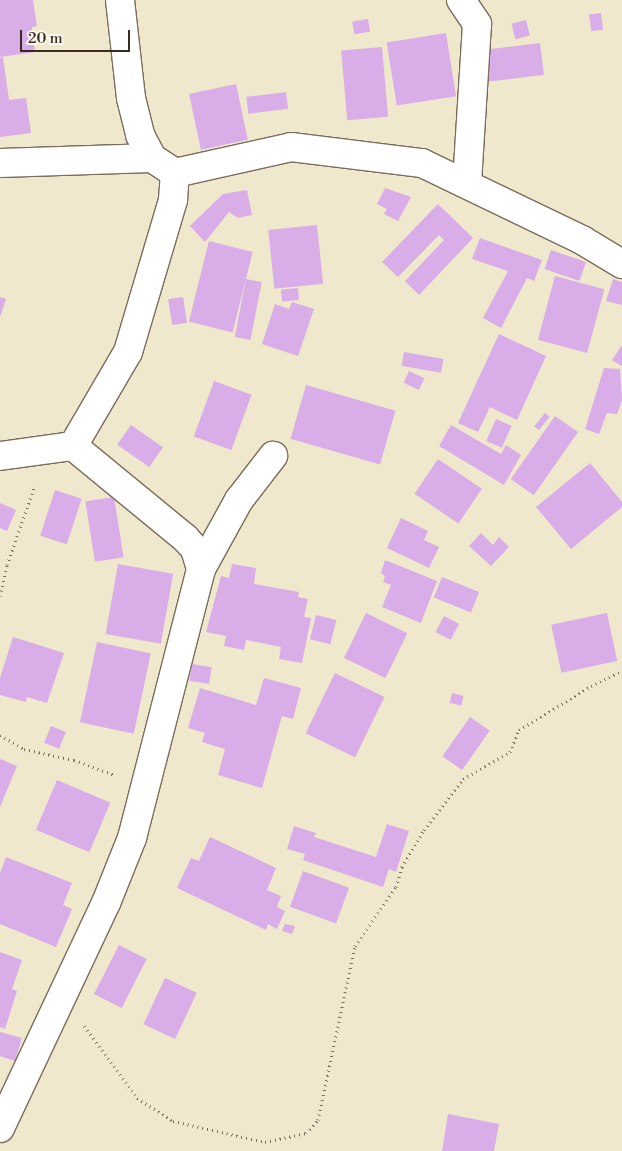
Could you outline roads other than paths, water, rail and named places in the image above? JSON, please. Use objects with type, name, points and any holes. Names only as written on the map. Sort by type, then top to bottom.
[{"type":"street","points":[[120,0],[131,98],[140,135],[152,158],[175,173],[291,147],[422,163],[582,240],[622,264]]},
{"type":"street","points":[[461,0],[476,24],[467,184]]},
{"type":"street","points":[[0,163],[152,158]]},
{"type":"street","points":[[60,448],[128,352],[173,200],[175,173]]},
{"type":"street","points":[[0,456],[60,448],[185,538],[195,548],[201,569]]},
{"type":"street","points":[[0,1128],[106,903],[132,838],[144,783],[201,569],[239,500],[273,456]]}]
